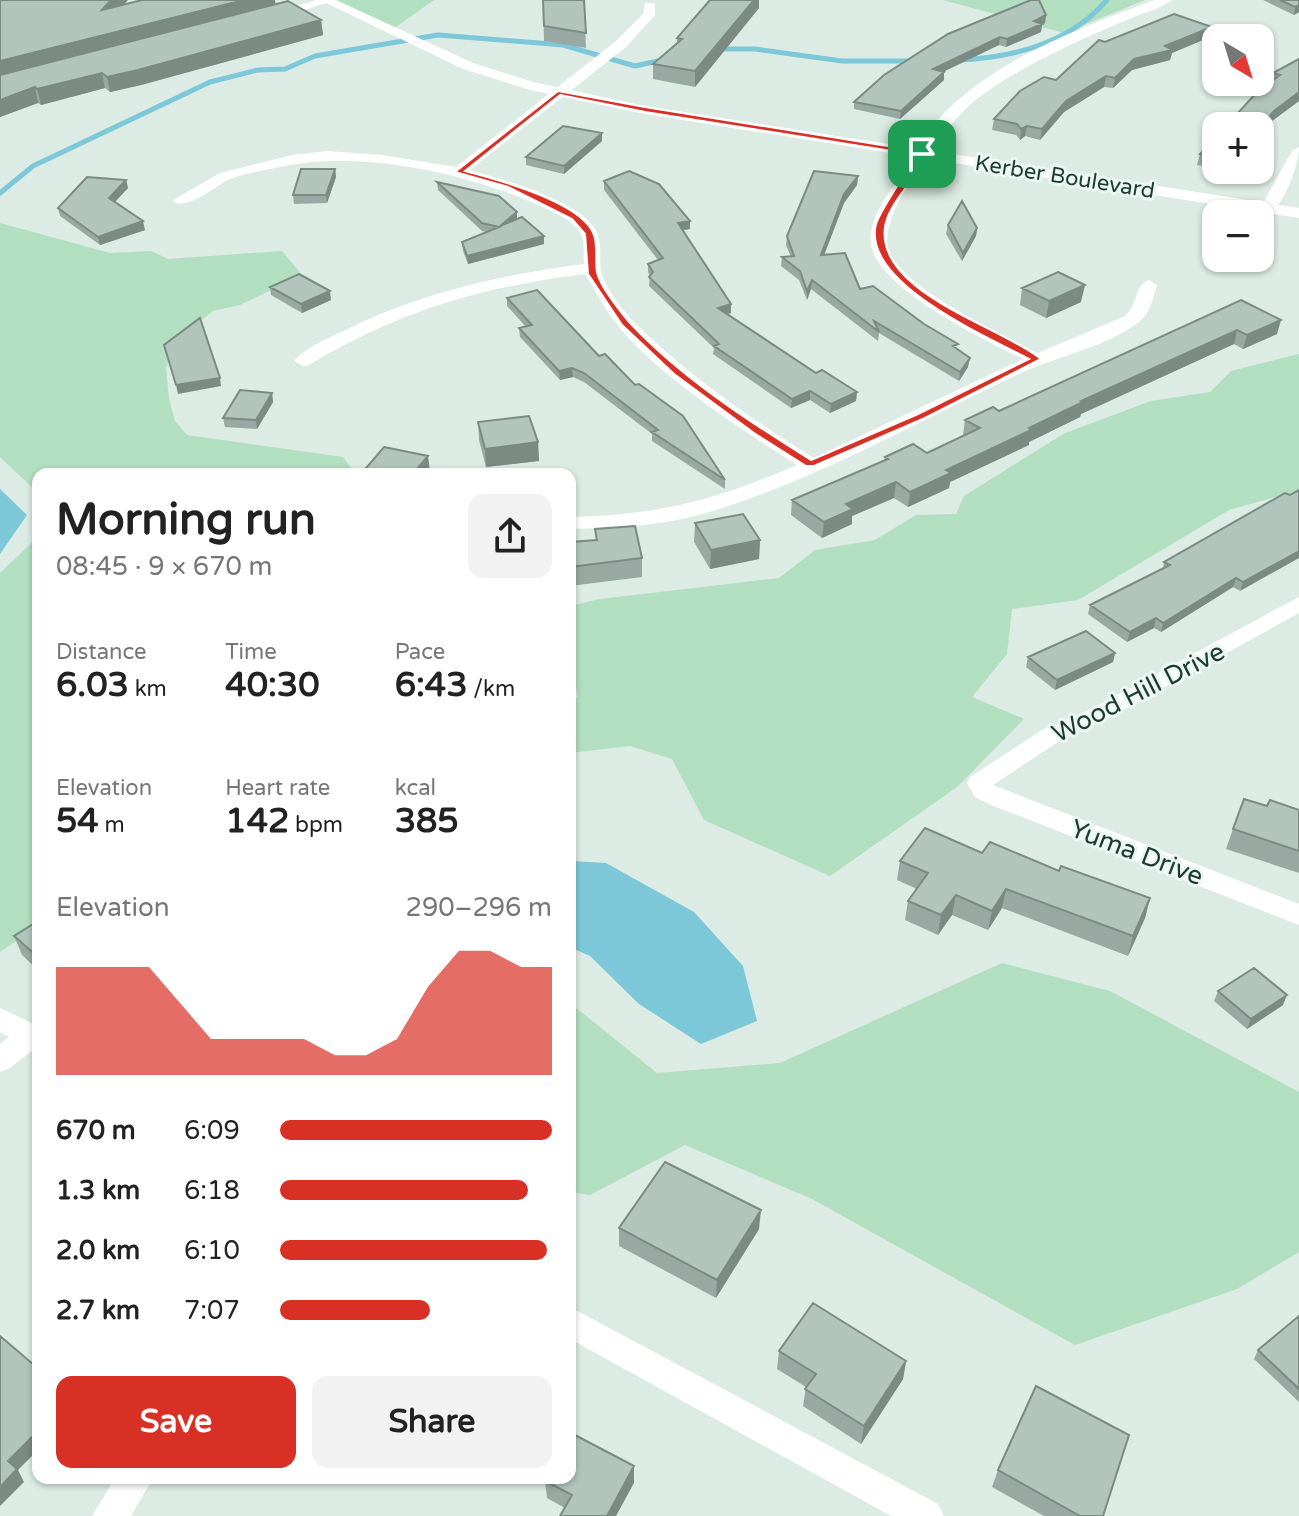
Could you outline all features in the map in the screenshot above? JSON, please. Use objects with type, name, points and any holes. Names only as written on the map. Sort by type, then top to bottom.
[{"type":"street","points":[[254,21],[327,0]]},
{"type":"street","name":"Kerber Boulevard","points":[[327,0],[468,66],[558,93],[660,112],[1217,200]]},
{"type":"street","points":[[1037,359],[953,315],[897,275],[880,250],[881,224],[922,154],[951,114],[970,97],[1021,65],[1166,0]]},
{"type":"street","points":[[459,172],[621,44],[649,15],[650,6]]},
{"type":"street","points":[[1272,200],[1299,151]]},
{"type":"street","points":[[181,200],[225,176],[292,160],[327,156],[382,160],[459,172],[511,186],[575,217],[590,234],[593,274],[625,323],[678,372],[757,431],[810,464]]},
{"type":"street","name":"Kerber Boulevard","points":[[1274,209],[1299,213]]},
{"type":"street","points":[[303,361],[350,332],[428,300],[475,286],[592,268]]},
{"type":"street","points":[[576,523],[625,522],[694,510],[810,464],[1130,319],[1138,314],[1149,285]]},
{"type":"street","name":"Wood Hill Drive","points":[[979,783],[1050,736],[1097,715],[1299,604]]},
{"type":"street","name":"Yuma Drive","points":[[979,783],[984,791],[1000,799],[1299,915]]},
{"type":"street","points":[[0,1019],[32,1036]]},
{"type":"street","points":[[0,1060],[32,1038]]},
{"type":"street","points":[[576,1325],[926,1516]]},
{"type":"street","points":[[110,1516],[132,1484]]},
{"type":"green space","points":[[326,0],[434,0],[389,32]]},
{"type":"green space","points":[[943,0],[1145,0],[1064,33]]},
{"type":"green space","points":[[0,223],[110,253],[151,251],[168,259],[282,251],[302,275],[240,305],[213,311],[177,340],[166,368],[169,399],[175,421],[187,435],[343,457],[351,468],[32,468],[32,487],[0,457]]},
{"type":"green space","points":[[1299,354],[1299,504],[1283,495],[1229,510],[1078,600],[1012,609],[1007,654],[972,697],[1024,719],[957,787],[830,876],[704,820],[672,759],[630,746],[576,752],[576,605],[600,599],[779,578],[815,550],[875,540],[916,515],[956,514],[964,496],[1063,434],[1151,401],[1210,392],[1231,371]]},
{"type":"green space","points":[[32,543],[32,930],[0,952],[0,573]]},
{"type":"green space","points":[[1002,963],[1110,991],[1299,1092],[1299,1252],[1237,1289],[1075,1345],[812,1199],[685,1145],[590,1195],[576,1193],[576,1008],[657,1073],[780,1063]]},
{"type":"water","points":[[0,489],[27,515],[0,554]]},
{"type":"water","points":[[576,861],[606,863],[694,912],[743,966],[757,1021],[701,1044],[639,1004],[590,956],[576,950]]},
{"type":"building","points":[[0,0],[111,0],[102,10],[142,0],[244,0],[0,61]]},
{"type":"building","points":[[543,0],[584,0],[586,33],[544,26]]},
{"type":"building","points":[[710,0],[754,0],[695,71],[653,64],[682,39],[677,38]]},
{"type":"building","points":[[1031,0],[1039,0],[1046,15],[1034,21],[1042,24],[1007,39],[1000,37],[933,69],[944,72],[901,111],[854,102],[884,75],[948,34]]},
{"type":"building","points":[[1280,0],[1299,0],[1299,5],[1295,7]]},
{"type":"building","points":[[288,1],[321,20],[138,70],[107,77],[102,73],[35,87],[0,100],[0,75]]},
{"type":"building","points":[[1174,14],[1203,24],[1202,31],[1165,46],[1172,50],[1134,59],[1115,78],[1106,76],[1066,101],[1042,129],[1027,126],[1021,129],[1017,124],[994,119],[1020,91],[1044,77],[1056,80],[1099,40],[1105,42]]},
{"type":"building","points":[[1299,59],[1299,92],[1273,112],[1239,112],[1253,96],[1274,96],[1274,79],[1280,75],[1274,72]]},
{"type":"building","points":[[563,126],[602,133],[564,166],[526,157]]},
{"type":"building","points":[[301,169],[335,169],[326,195],[293,195]]},
{"type":"building","points":[[629,171],[659,184],[690,221],[678,223],[731,304],[718,308],[816,373],[822,370],[857,392],[831,404],[810,391],[792,399],[714,346],[719,344],[649,277],[653,272],[648,264],[663,258],[604,181]]},
{"type":"building","points":[[814,171],[858,176],[844,194],[821,255],[845,253],[860,289],[873,286],[924,324],[958,344],[953,346],[970,358],[960,372],[874,321],[879,332],[812,280],[807,291],[800,271],[782,257],[794,256],[787,236]]},
{"type":"building","points":[[87,177],[126,180],[109,198],[143,221],[98,237],[58,208]]},
{"type":"building","points":[[437,182],[499,196],[517,212],[500,226],[522,217],[544,236],[467,256],[462,242],[499,227],[482,223]]},
{"type":"building","points":[[962,201],[977,228],[963,253],[948,225]]},
{"type":"building","points":[[1058,272],[1085,285],[1049,301],[1022,288]]},
{"type":"building","points":[[299,274],[330,291],[301,304],[270,287]]},
{"type":"building","points":[[537,290],[599,356],[605,354],[635,385],[639,384],[683,416],[725,480],[652,432],[658,430],[584,373],[572,368],[559,371],[519,328],[532,325],[507,298]]},
{"type":"building","points":[[1241,300],[1281,320],[1247,335],[1237,330],[1081,401],[1029,428],[1031,430],[946,470],[951,473],[910,492],[896,482],[846,504],[853,509],[824,522],[792,500],[888,459],[885,457],[913,444],[927,453],[980,428],[965,420],[993,407],[999,411]]},
{"type":"building","points":[[200,318],[220,378],[176,385],[164,345]]},
{"type":"building","points":[[240,390],[272,393],[256,420],[223,418]]},
{"type":"building","points":[[529,416],[538,442],[485,449],[478,422]]},
{"type":"building","points":[[384,447],[428,456],[418,468],[366,468]]},
{"type":"building","points":[[1299,490],[1299,551],[1243,582],[1236,578],[1163,623],[1156,618],[1130,632],[1090,605],[1170,565],[1164,562],[1285,493],[1290,495]]},
{"type":"building","points":[[743,514],[760,540],[711,550],[695,523]]},
{"type":"building","points":[[635,526],[642,558],[576,566],[576,542],[597,540],[595,529]]},
{"type":"building","points":[[1086,631],[1115,653],[1057,680],[1028,657]]},
{"type":"building","points":[[1244,799],[1267,806],[1270,800],[1299,810],[1299,851],[1233,829]]},
{"type":"building","points":[[925,828],[982,853],[990,842],[1059,871],[1061,866],[1150,898],[1133,936],[1006,889],[992,911],[956,895],[941,915],[908,901],[928,873],[900,861]]},
{"type":"building","points":[[32,925],[32,952],[14,936]]},
{"type":"building","points":[[1254,968],[1287,995],[1251,1019],[1218,991]]},
{"type":"building","points":[[665,1162],[761,1210],[717,1280],[619,1228]]},
{"type":"building","points":[[813,1303],[906,1361],[864,1426],[805,1389],[816,1374],[779,1351]]},
{"type":"building","points":[[1299,1316],[1299,1389],[1258,1350]]},
{"type":"building","points":[[0,1336],[32,1363],[32,1437],[8,1461],[17,1469],[0,1487]]},
{"type":"building","points":[[1036,1386],[1129,1435],[1103,1516],[1080,1516],[998,1470]]},
{"type":"building","points":[[576,1436],[634,1466],[607,1516],[560,1516],[572,1495],[551,1484],[576,1484]]},
{"type":"waterway","points":[[956,60],[998,56],[1039,46],[1075,28],[1107,0]]},
{"type":"waterway","points":[[0,193],[33,166],[210,82],[258,70],[285,69],[315,56],[438,35],[563,45],[635,66],[667,59]]},
{"type":"waterway","points":[[717,49],[755,49],[842,61],[917,61]]},
{"type":"route","points":[[558,93],[922,154],[881,224],[880,250],[897,275],[953,315],[1037,359],[921,416],[810,464],[757,431],[678,372],[625,323],[593,274],[590,234],[575,217],[511,186],[459,172],[558,93]]}]
